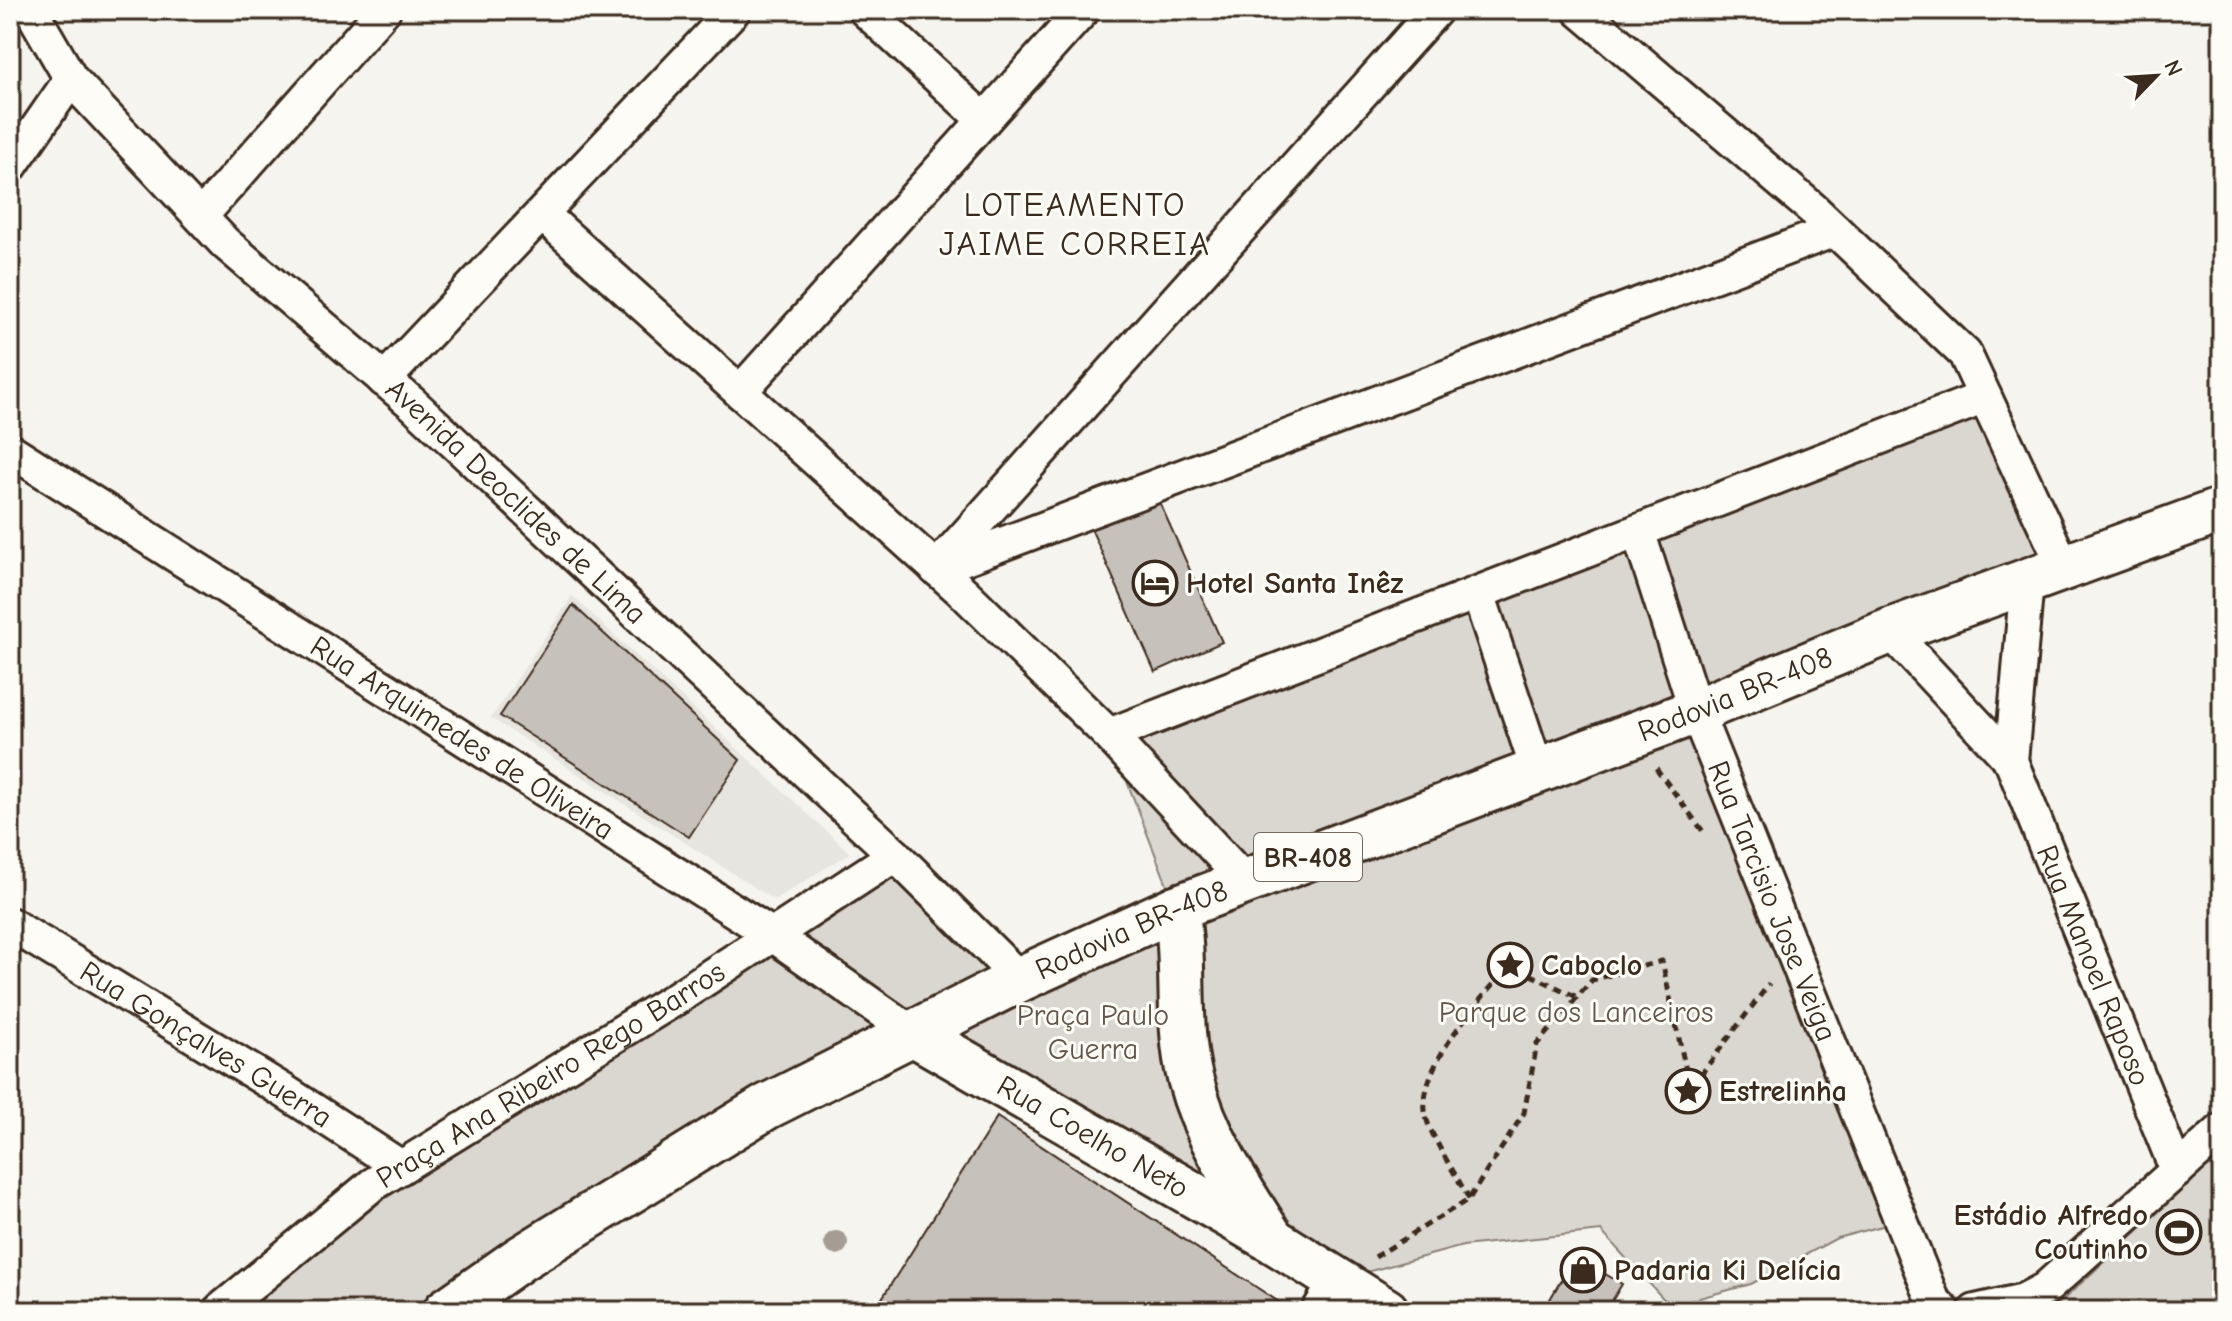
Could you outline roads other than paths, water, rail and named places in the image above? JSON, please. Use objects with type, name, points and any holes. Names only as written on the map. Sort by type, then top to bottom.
[{"type":"main road","name":"Rodovia BR-408","points":[[446,1311],[520,1259],[766,1107],[1020,979],[1176,908],[1696,711],[1890,631],[2222,510]]},
{"type":"main road","name":"Rua Coelho Neto","points":[[1176,908],[1182,939],[1189,1076],[1201,1113],[1228,1171],[1274,1241],[1327,1296],[1386,1311]]},
{"type":"main road","name":"Rua Coelho Neto","points":[[911,1032],[1274,1241]]},
{"type":"street","name":"Avenida Deoclides de Lima","points":[[31,10],[71,79],[225,243],[384,380],[895,855],[1020,979]]},
{"type":"street","points":[[201,216],[384,10]]},
{"type":"street","points":[[384,380],[734,10]]},
{"type":"street","points":[[865,10],[984,120]]},
{"type":"street","points":[[740,392],[1083,10]]},
{"type":"street","points":[[936,569],[1436,10]]},
{"type":"street","points":[[1579,10],[1835,230],[1965,354],[1985,397],[2045,574]]},
{"type":"street","points":[[10,167],[71,79]]},
{"type":"street","points":[[542,214],[936,569],[1109,735],[1244,880]]},
{"type":"street","points":[[936,569],[1835,230]]},
{"type":"street","points":[[1109,735],[1985,397]]},
{"type":"street","name":"Rua Arquimedes de Oliveira","points":[[10,450],[774,936],[911,1032]]},
{"type":"street","name":"Rua Tarcisio Jose Veiga","points":[[1638,531],[1696,711],[1933,1300],[1944,1311]]},
{"type":"street","name":"Rua Manoel Raposo","points":[[2011,761],[2045,574]]},
{"type":"street","points":[[1478,593],[1538,772]]},
{"type":"street","name":"Rua Manoel Raposo","points":[[1890,631],[2011,761],[2177,1171]]},
{"type":"street","name":"Praça Ana Ribeiro Rego Barros","points":[[219,1311],[372,1185],[774,936],[895,855]]},
{"type":"street","name":"Rua Gonçalves Guerra","points":[[10,924],[284,1091],[401,1167]]},
{"type":"street","points":[[1975,1311],[2024,1300],[2045,1289],[2222,1130]]},
{"type":"place","name":"Hotel Santa Inêz","points":[[1155,583]]},
{"type":"place","name":"Caboclo","points":[[1510,965]]},
{"type":"place","name":"Estrelinha","points":[[1688,1091]]},
{"type":"place","name":"Estádio Alfredo Coutinho","points":[[2179,1232]]},
{"type":"place","name":"Padaria Ki Delícia","points":[[1583,1270]]},
{"type":"district","name":"LOTEAMENTO JAIME CORREIA","points":[[1075,224]]},
{"type":"park label","name":"Parque dos Lanceiros","points":[[1576,1012]]},
{"type":"park label","name":"Praça Paulo Guerra","points":[[1093,1032]]}]
